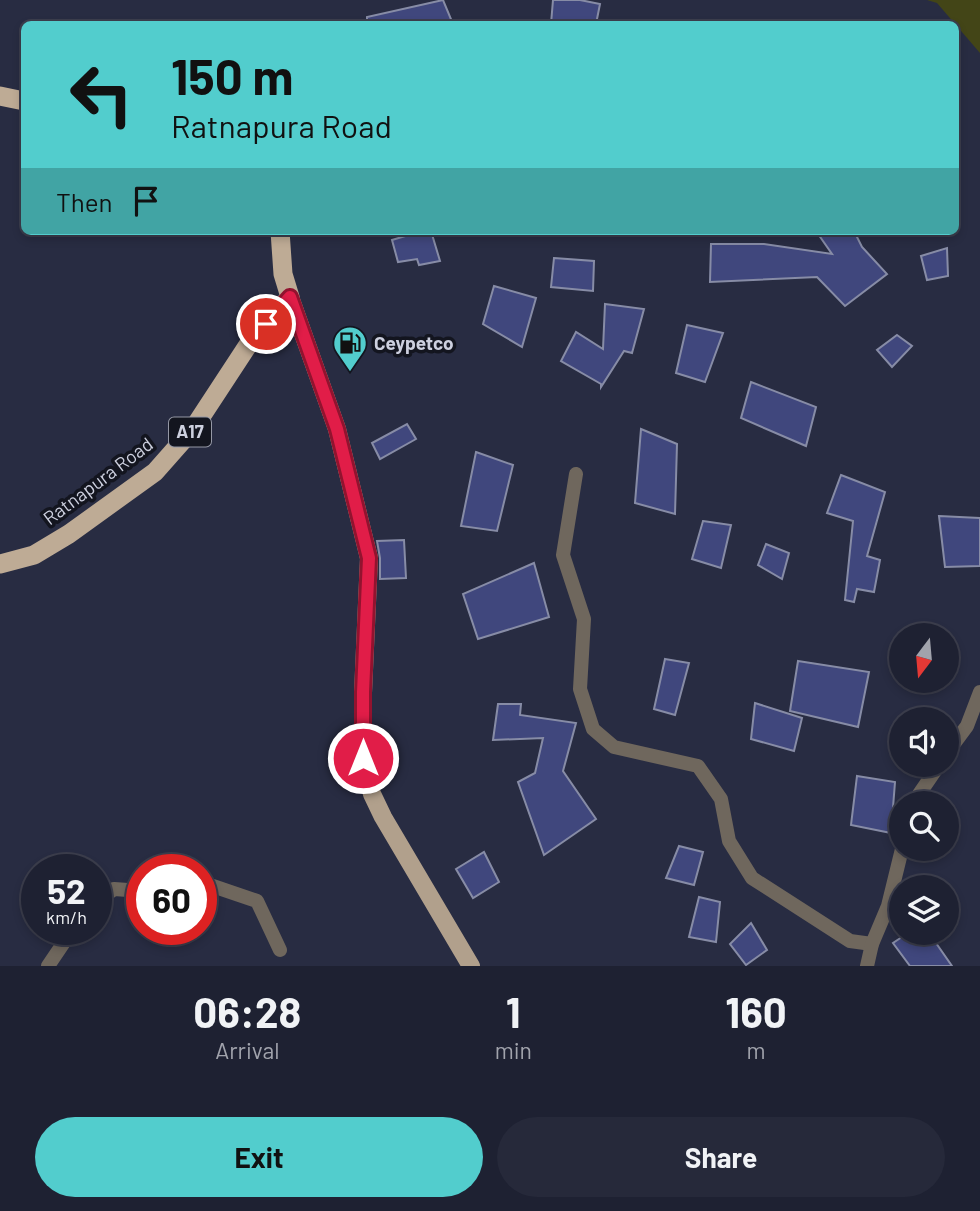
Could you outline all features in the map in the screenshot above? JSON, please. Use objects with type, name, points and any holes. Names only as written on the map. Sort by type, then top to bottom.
[{"type":"highway","points":[[0,96],[21,100]]},
{"type":"highway","points":[[280,235],[283,274],[290,297]]},
{"type":"highway","name":"Ratnapura Road","points":[[0,564],[34,555],[155,471],[193,429],[250,342],[290,297]]},
{"type":"main road","points":[[290,297],[337,429],[369,558],[363,758],[372,794],[423,888],[464,950],[471,966]]},
{"type":"street","points":[[576,474],[563,555],[584,619],[580,689],[593,729],[614,747],[698,766],[721,799],[729,841],[752,878],[850,941],[872,944]]},
{"type":"street","points":[[959,737],[967,726],[980,692]]},
{"type":"street","points":[[867,966],[872,944],[888,906],[899,861]]},
{"type":"street","points":[[217,887],[257,901],[280,950]]},
{"type":"street","points":[[48,966],[62,945]]},
{"type":"shaded area","points":[[927,0],[980,0],[980,53],[959,29],[959,21],[952,21],[937,3]]},
{"type":"building","points":[[443,0],[452,21],[367,21],[367,17]]},
{"type":"building","points":[[553,0],[580,0],[600,4],[597,21],[551,21]]},
{"type":"building","points":[[409,235],[432,235],[440,261],[419,265],[417,259],[398,262],[392,240]]},
{"type":"building","points":[[819,235],[856,235],[862,247],[887,274],[845,306],[817,277],[710,282],[711,244],[764,244],[832,254]]},
{"type":"building","points":[[947,248],[948,276],[927,280],[921,256]]},
{"type":"building","points":[[554,258],[594,261],[593,291],[551,287]]},
{"type":"building","points":[[494,286],[536,298],[522,347],[483,324]]},
{"type":"building","points":[[605,304],[644,309],[632,353],[624,351],[601,387],[601,384],[561,361],[576,332],[603,349]]},
{"type":"building","points":[[687,325],[723,333],[705,382],[676,373]]},
{"type":"building","points":[[897,335],[912,346],[892,367],[877,350]]},
{"type":"building","points":[[751,382],[816,407],[806,446],[741,418]]},
{"type":"building","points":[[407,424],[416,439],[380,459],[372,443]]},
{"type":"building","points":[[641,429],[677,444],[675,514],[635,503]]},
{"type":"building","points":[[476,452],[513,465],[497,531],[461,526]]},
{"type":"building","points":[[841,475],[885,492],[867,556],[880,560],[874,592],[857,589],[854,602],[845,600],[853,521],[827,513]]},
{"type":"building","points":[[939,516],[980,518],[980,566],[945,567]]},
{"type":"building","points":[[703,521],[731,525],[721,568],[692,559]]},
{"type":"building","points":[[404,540],[406,578],[380,579],[377,541]]},
{"type":"building","points":[[766,544],[789,553],[782,579],[758,565]]},
{"type":"building","points":[[534,563],[549,617],[478,639],[463,594]]},
{"type":"building","points":[[665,659],[689,663],[675,715],[654,709]]},
{"type":"building","points":[[798,661],[869,672],[858,727],[790,711]]},
{"type":"building","points":[[755,703],[802,718],[794,751],[751,739]]},
{"type":"building","points":[[498,704],[521,704],[520,715],[576,723],[563,771],[596,819],[544,855],[518,782],[535,773],[543,738],[493,740]]},
{"type":"building","points":[[857,776],[895,782],[894,791],[889,791],[889,833],[851,825]]},
{"type":"building","points":[[679,846],[703,852],[694,885],[666,878]]},
{"type":"building","points":[[484,852],[499,882],[473,898],[456,869]]},
{"type":"building","points":[[699,897],[720,902],[716,942],[689,937]]},
{"type":"building","points":[[751,923],[767,950],[746,965],[730,944]]},
{"type":"building","points":[[894,945],[937,945],[952,966],[910,966]]},
{"type":"place","name":"Ceypetco","points":[[350,373]]},
{"type":"route","points":[[266,324],[290,297],[337,429],[369,558],[363,758]]}]
